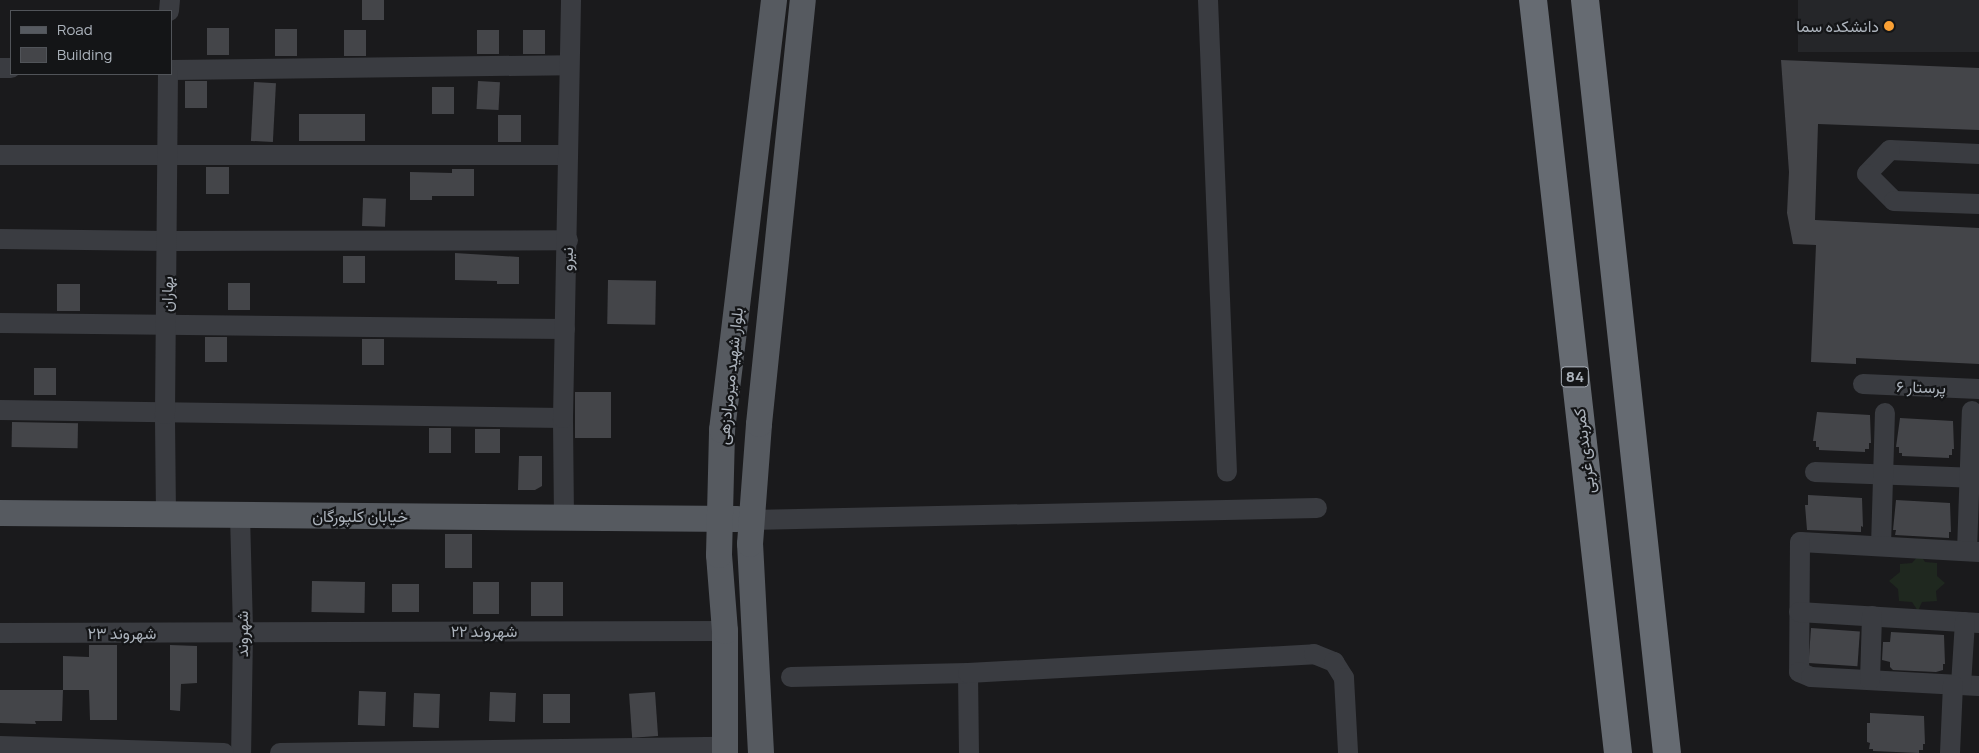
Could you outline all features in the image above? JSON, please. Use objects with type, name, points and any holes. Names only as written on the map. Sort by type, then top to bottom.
[{"type":"highway","name":"کمربندی غربی","points":[[1533,0],[1618,753]]},
{"type":"highway","points":[[1585,0],[1667,753]]},
{"type":"main road","name":"بلوار شهید میرمرادزهی","points":[[724,750],[725,631],[719,555],[722,430],[774,0]]},
{"type":"main road","name":"بلوار شهید میرمرادزهی","points":[[761,753],[750,544],[759,424],[803,0]]},
{"type":"main road","name":"خیابان کلپورگان","points":[[0,513],[720,518],[753,520]]},
{"type":"street","name":"نیرو","points":[[564,517],[563,418],[568,240],[571,0]]},
{"type":"street","points":[[1208,0],[1227,472]]},
{"type":"street","points":[[172,70],[569,65]]},
{"type":"street","name":"بهاران","points":[[166,515],[168,75]]},
{"type":"street","points":[[1979,154],[1890,150],[1867,174],[1894,201],[1979,204]]},
{"type":"street","points":[[0,154],[168,156],[568,155]]},
{"type":"street","points":[[0,239],[168,241],[568,240]]},
{"type":"street","points":[[0,323],[565,329]]},
{"type":"street","name":"پرستار ۶","points":[[1863,384],[1979,389]]},
{"type":"street","points":[[0,410],[165,414],[563,418]]},
{"type":"street","points":[[1964,686],[1811,677],[1799,672],[1800,542],[1973,551],[1975,478],[1972,411]]},
{"type":"street","points":[[1881,546],[1885,413]]},
{"type":"street","points":[[1815,472],[1975,478]]},
{"type":"street","points":[[753,520],[1317,508]]},
{"type":"street","name":"شهروند","points":[[240,515],[243,632],[241,753]]},
{"type":"street","points":[[1800,612],[1972,622],[1964,686],[1950,753]]},
{"type":"street","points":[[1870,680],[1872,616]]},
{"type":"street","name":"شهروند ۲۲","points":[[243,632],[725,631]]},
{"type":"street","name":"شهروند ۲۳","points":[[0,633],[243,632]]},
{"type":"street","points":[[791,677],[968,673],[1314,654],[1334,662],[1344,678],[1348,753]]},
{"type":"street","points":[[968,673],[969,753]]},
{"type":"street","points":[[0,746],[224,753]]},
{"type":"street","points":[[280,753],[724,750]]},
{"type":"shaded area","name":"دانشکده سما","points":[[1798,0],[1979,0],[1979,52],[1798,52]]},
{"type":"shaded area","points":[[1920,554],[1925,562],[1937,563],[1937,576],[1945,583],[1936,591],[1937,601],[1922,602],[1918,611],[1912,602],[1899,601],[1898,589],[1889,581],[1900,572],[1900,564],[1912,563]]},
{"type":"building","points":[[362,0],[384,0],[384,20],[362,20]]},
{"type":"building","points":[[207,28],[229,28],[229,55],[207,55]]},
{"type":"building","points":[[275,29],[297,29],[297,56],[275,56]]},
{"type":"building","points":[[344,30],[366,30],[366,56],[344,56]]},
{"type":"building","points":[[477,30],[499,30],[499,54],[477,54]]},
{"type":"building","points":[[523,30],[545,30],[545,54],[523,54]]},
{"type":"building","points":[[1781,60],[1979,68],[1979,130],[1818,124],[1815,220],[1979,228],[1979,364],[1856,358],[1856,364],[1811,362],[1816,245],[1793,244],[1787,213],[1789,172]]},
{"type":"building","points":[[185,81],[207,81],[207,108],[185,108]]},
{"type":"building","points":[[478,81],[500,82],[499,110],[477,109]]},
{"type":"building","points":[[254,82],[276,83],[273,142],[251,141]]},
{"type":"building","points":[[432,87],[454,87],[454,114],[432,114]]},
{"type":"building","points":[[299,114],[365,114],[365,141],[299,141]]},
{"type":"building","points":[[498,115],[521,115],[521,142],[498,142]]},
{"type":"building","points":[[206,167],[229,167],[229,194],[206,194]]},
{"type":"building","points":[[452,169],[474,169],[474,196],[432,196],[432,200],[410,200],[410,172],[452,173]]},
{"type":"building","points":[[363,198],[386,199],[385,227],[362,226]]},
{"type":"building","points":[[455,253],[519,257],[519,284],[497,284],[497,281],[455,280]]},
{"type":"building","points":[[343,256],[365,256],[365,283],[343,283]]},
{"type":"building","points":[[608,280],[656,281],[655,325],[607,324]]},
{"type":"building","points":[[228,283],[250,283],[250,310],[228,310]]},
{"type":"building","points":[[57,284],[80,284],[80,311],[57,311]]},
{"type":"building","points":[[205,337],[227,337],[227,362],[205,362]]},
{"type":"building","points":[[362,339],[384,339],[384,365],[362,365]]},
{"type":"building","points":[[34,368],[56,368],[56,395],[34,395]]},
{"type":"building","points":[[575,392],[611,392],[611,438],[575,438]]},
{"type":"building","points":[[1817,412],[1870,415],[1871,443],[1869,443],[1869,449],[1865,449],[1865,452],[1819,450],[1819,447],[1816,447],[1816,441],[1813,441]]},
{"type":"building","points":[[1900,418],[1953,421],[1954,449],[1952,449],[1952,455],[1949,455],[1949,458],[1902,456],[1902,453],[1899,453],[1899,447],[1896,447]]},
{"type":"building","points":[[12,422],[78,423],[78,448],[12,447]]},
{"type":"building","points":[[429,428],[451,428],[451,453],[429,453]]},
{"type":"building","points":[[475,429],[500,429],[500,453],[475,453]]},
{"type":"building","points":[[519,456],[542,456],[542,486],[535,490],[518,490]]},
{"type":"building","points":[[1808,495],[1862,498],[1863,527],[1861,526],[1861,532],[1807,530],[1805,505],[1808,505]]},
{"type":"building","points":[[1896,500],[1950,503],[1951,532],[1949,532],[1949,538],[1895,535],[1896,530],[1893,530]]},
{"type":"building","points":[[445,534],[472,534],[472,568],[445,568]]},
{"type":"building","points":[[312,581],[365,582],[364,613],[311,612]]},
{"type":"building","points":[[473,582],[499,582],[499,614],[473,614]]},
{"type":"building","points":[[531,582],[563,582],[563,616],[531,616]]},
{"type":"building","points":[[392,584],[419,584],[419,612],[392,612]]},
{"type":"building","points":[[1811,628],[1860,631],[1857,666],[1809,663]]},
{"type":"building","points":[[1891,632],[1944,635],[1945,664],[1943,664],[1943,670],[1936,672],[1893,670],[1890,667],[1890,662],[1882,660],[1883,642],[1890,642]]},
{"type":"building","points":[[89,645],[117,645],[117,720],[90,720],[89,690],[63,690],[63,656],[89,657]]},
{"type":"building","points":[[170,645],[197,646],[197,683],[181,684],[180,711],[170,710]]},
{"type":"building","points":[[0,690],[63,690],[62,721],[35,721],[36,724],[0,723]]},
{"type":"building","points":[[359,691],[386,692],[385,726],[358,725]]},
{"type":"building","points":[[490,692],[516,693],[515,722],[489,721]]},
{"type":"building","points":[[655,692],[658,736],[632,738],[629,694]]},
{"type":"building","points":[[414,693],[440,694],[439,728],[413,727]]},
{"type":"building","points":[[543,694],[570,694],[570,723],[543,723]]},
{"type":"building","points":[[1870,713],[1924,716],[1925,744],[1923,744],[1923,750],[1919,750],[1919,753],[1873,751],[1873,749],[1869,749],[1867,723],[1870,723]]},
{"type":"place","name":"دانشکده سما","points":[[1889,26]]}]
